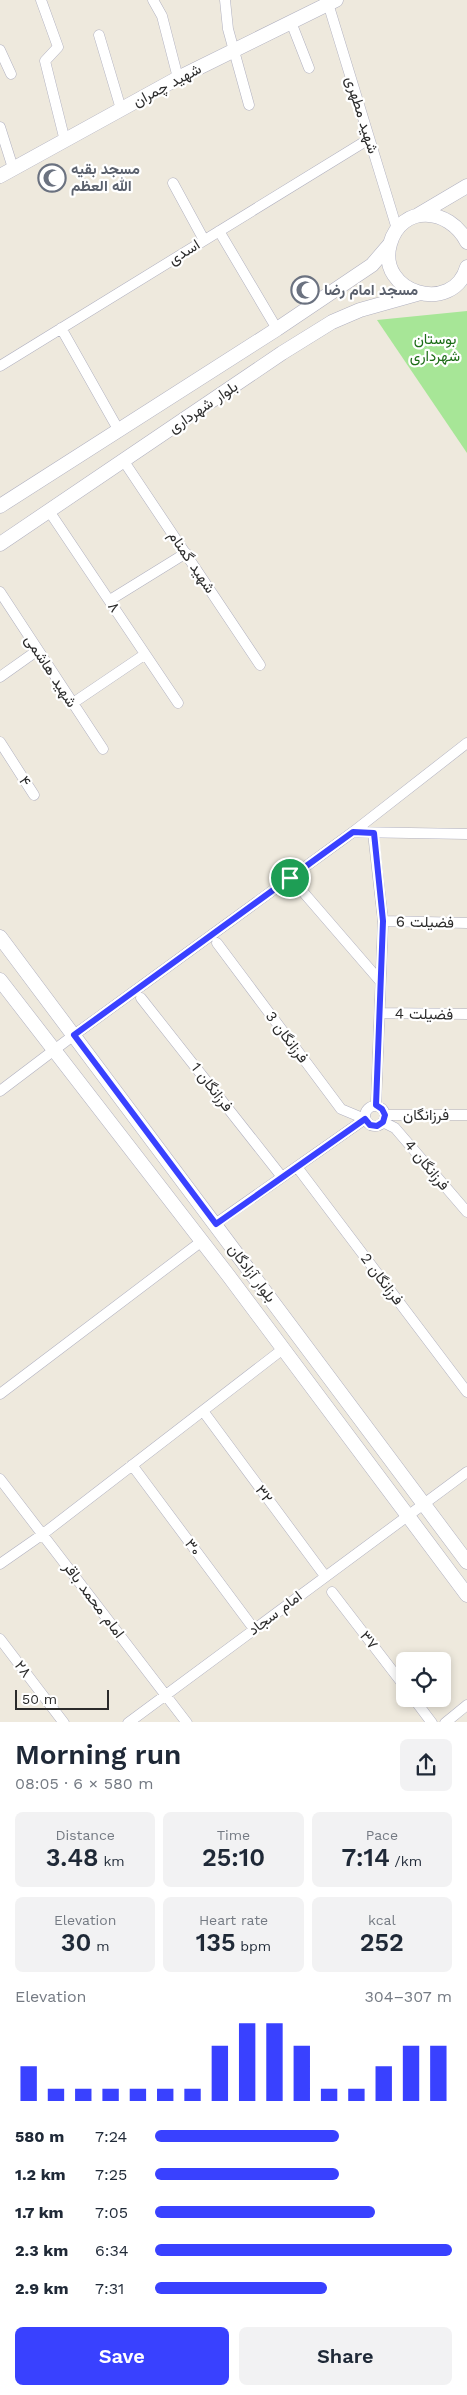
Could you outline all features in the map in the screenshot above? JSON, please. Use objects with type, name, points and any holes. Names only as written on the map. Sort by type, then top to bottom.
[{"type":"street","points":[[41,0],[58,43],[57,51],[45,62],[65,142]]},
{"type":"street","points":[[153,0],[162,16],[178,78]]},
{"type":"street","points":[[225,0],[224,5],[234,50],[250,105]]},
{"type":"street","name":"شهید چمران","points":[[0,176],[65,142],[178,78],[331,1]]},
{"type":"street","name":"شهید مطهری","points":[[331,1],[369,139],[397,229]]},
{"type":"street","points":[[290,22],[309,68]]},
{"type":"street","points":[[100,35],[122,109]]},
{"type":"street","points":[[0,50],[11,74]]},
{"type":"street","points":[[0,127],[13,168]]},
{"type":"street","name":"اسدی","points":[[0,366],[369,139]]},
{"type":"street","points":[[173,183],[204,240]]},
{"type":"street","points":[[417,294],[401,284],[390,269],[388,256],[390,244],[397,229],[467,186]]},
{"type":"street","points":[[409,220],[422,215],[437,215],[451,221],[465,231]]},
{"type":"street","points":[[219,231],[277,329]]},
{"type":"street","name":"بلوار شهرداری","points":[[0,506],[277,329],[372,264],[390,244]]},
{"type":"street","points":[[461,287],[467,267]]},
{"type":"street","name":"بلوار شهرداری","points":[[0,544],[332,322],[360,310],[417,294],[431,296],[461,287]]},
{"type":"street","points":[[61,328],[118,429]]},
{"type":"street","name":"شهید گمنام","points":[[123,460],[260,665]]},
{"type":"street","name":"۸","points":[[49,510],[110,600],[144,655],[178,703]]},
{"type":"street","points":[[110,600],[186,553]]},
{"type":"street","name":"شهید هاشمی","points":[[0,592],[102,749]]},
{"type":"street","points":[[0,677],[38,650]]},
{"type":"street","points":[[73,703],[144,655]]},
{"type":"street","name":"۴","points":[[0,742],[34,795]]},
{"type":"street","points":[[0,1091],[353,832],[467,743]]},
{"type":"street","points":[[353,832],[467,834]]},
{"type":"street","points":[[374,833],[383,921],[376,1105]]},
{"type":"street","points":[[290,878],[380,981]]},
{"type":"street","name":"فضیلت 6","points":[[383,921],[467,923]]},
{"type":"street","name":"بلوار آزادگان","points":[[0,937],[467,1562]]},
{"type":"street","name":"فرزانگان 3","points":[[217,943],[341,1109],[365,1119]]},
{"type":"street","name":"بلوار آزادگان","points":[[0,980],[202,1241],[467,1595]]},
{"type":"street","name":"فرزانگان 1","points":[[141,998],[282,1177]]},
{"type":"street","name":"فضیلت 4","points":[[380,1013],[467,1014]]},
{"type":"street","points":[[376,1105],[382,1109],[384,1119],[377,1126],[370,1125],[365,1119],[365,1112],[369,1106],[376,1105]]},
{"type":"street","name":"فرزانگان","points":[[384,1119],[467,1115]]},
{"type":"street","points":[[216,1224],[365,1119]]},
{"type":"street","name":"فرزانگان 4","points":[[384,1119],[396,1128],[465,1208]]},
{"type":"street","name":"فرزانگان 2","points":[[297,1166],[467,1392]]},
{"type":"street","points":[[0,1394],[202,1241]]},
{"type":"street","points":[[0,1564],[43,1534],[283,1349]]},
{"type":"street","name":"۳۲","points":[[203,1411],[325,1576]]},
{"type":"street","name":"۳۰","points":[[132,1465],[254,1629]]},
{"type":"street","name":"امام سجاد","points":[[128,1722],[467,1472]]},
{"type":"street","name":"امام محمد باقر","points":[[0,1478],[187,1722]]},
{"type":"street","name":"۳۷","points":[[332,1592],[396,1675]]},
{"type":"street","name":"۲۸","points":[[0,1639],[64,1722]]},
{"type":"street","points":[[444,1722],[467,1705]]},
{"type":"street","points":[[420,1707],[432,1722]]},
{"type":"green space","name":"بوستان شهرداری","points":[[467,311],[467,453],[377,320]]},
{"type":"place","name":"مسجد بقیه الله العظم","points":[[52,178]]},
{"type":"place","name":"مسجد امام رضا","points":[[305,290]]},
{"type":"route","points":[[353,832],[374,833],[383,921],[376,1105],[382,1109],[385,1115],[383,1122],[377,1126],[370,1125],[365,1119],[216,1224],[74,1035],[290,878],[353,832]]}]
